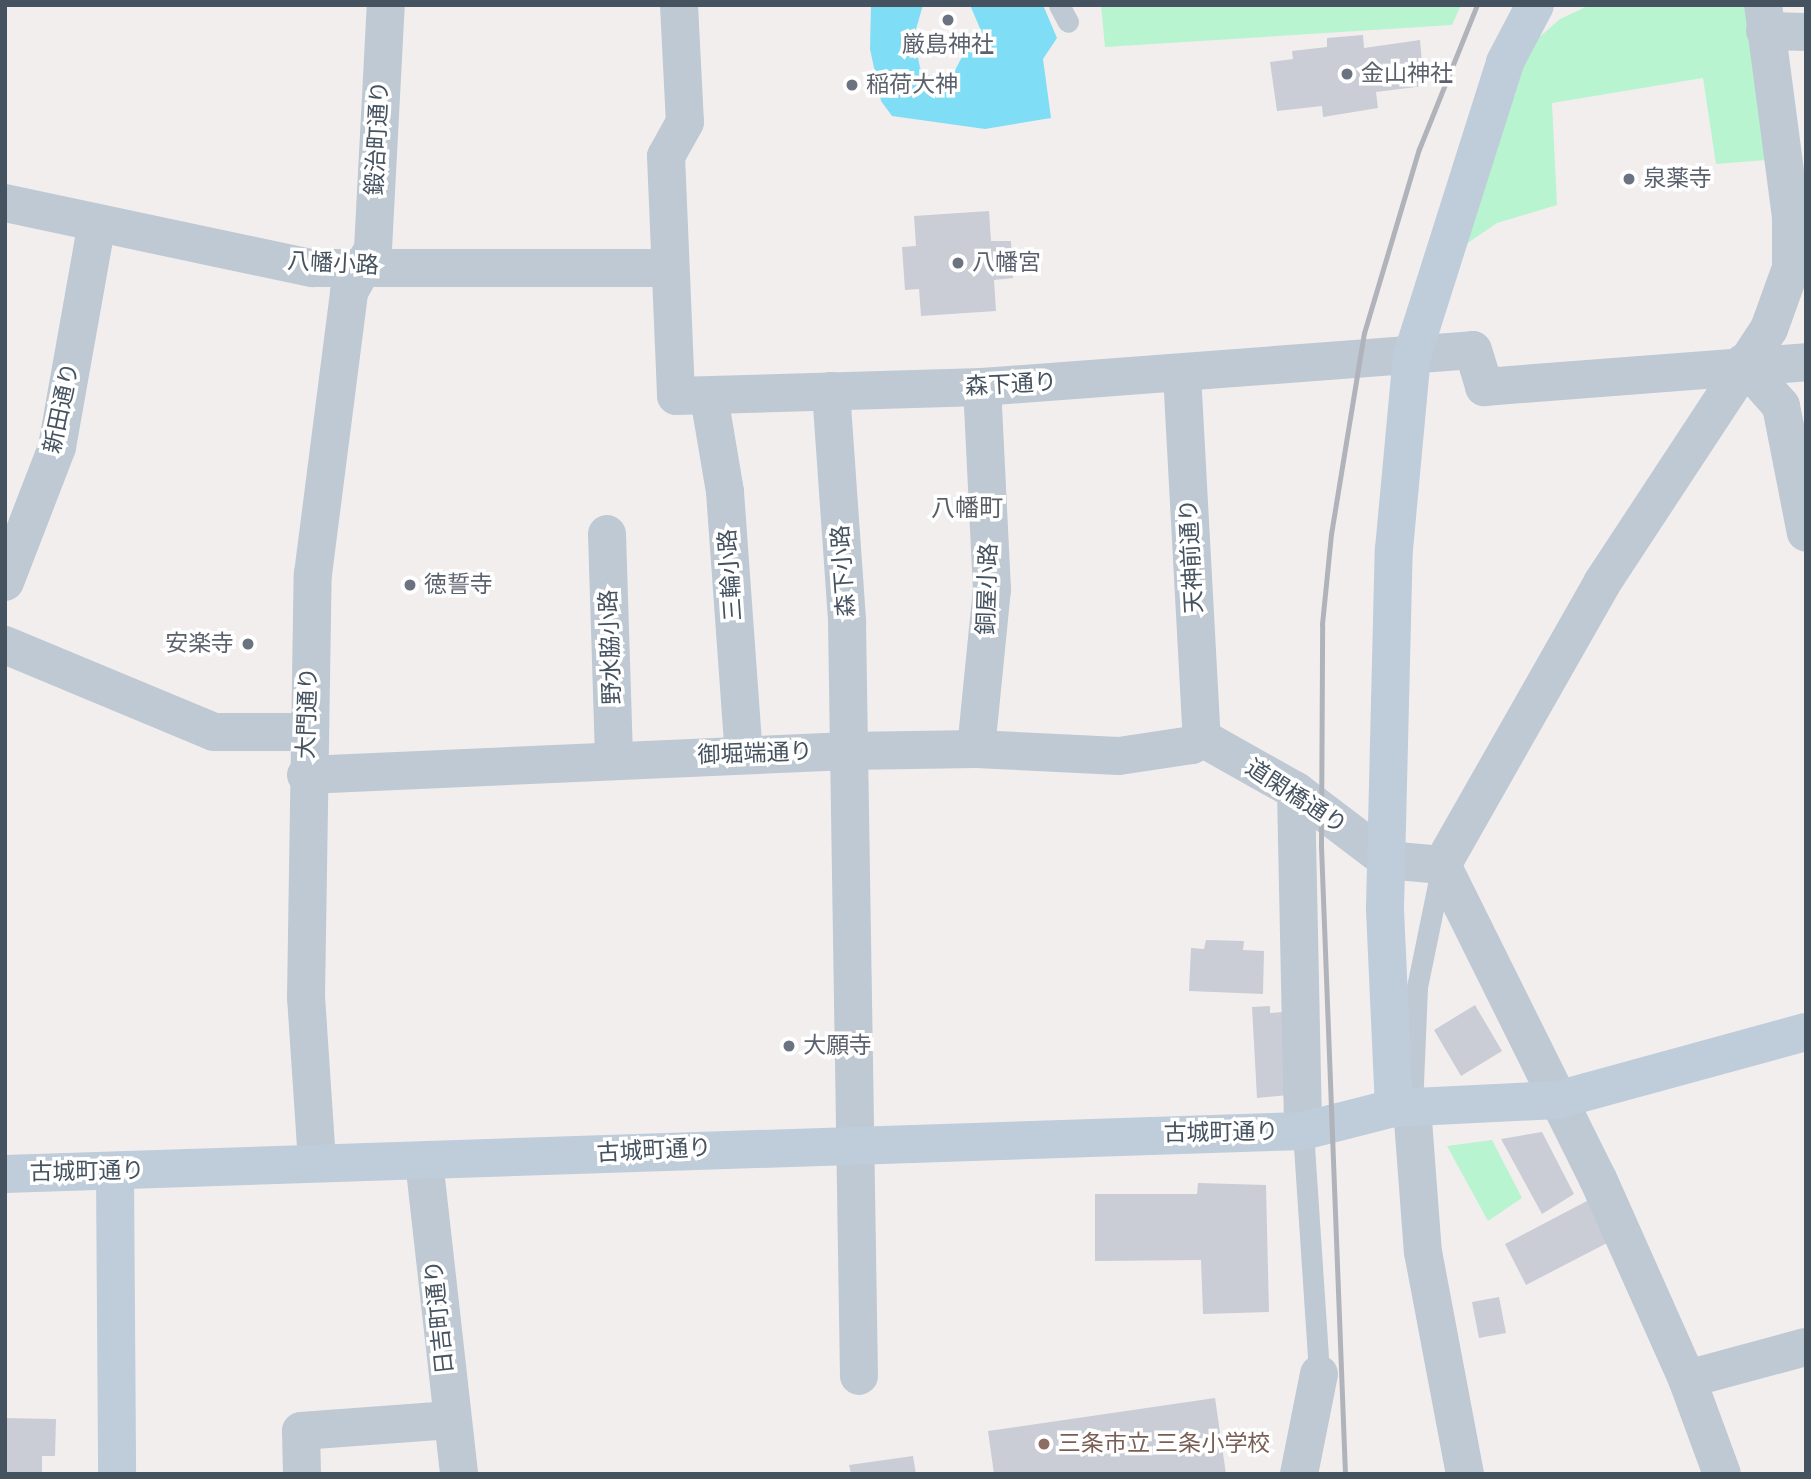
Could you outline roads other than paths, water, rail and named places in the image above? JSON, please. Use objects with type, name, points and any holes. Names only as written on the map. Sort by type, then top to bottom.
[{"type":"street","name":"鍛治町通り","points":[[360,268],[373,249],[386,5]]},
{"type":"street","points":[[667,268],[666,156],[685,122],[679,5]]},
{"type":"street","points":[[1465,1474],[1423,1252],[1403,1107],[1387,860],[1394,549],[1412,356],[1506,62],[1535,5]]},
{"type":"street","points":[[1442,865],[1602,583],[1743,363],[1769,329],[1791,268],[1791,217],[1764,18],[1806,32]]},
{"type":"street","name":"八幡小路","points":[[5,204],[96,227],[312,268],[667,268]]},
{"type":"street","name":"新田通り","points":[[5,582],[57,447],[96,227]]},
{"type":"street","name":"大門通り","points":[[317,1162],[306,999],[306,732],[313,574],[349,292],[360,268]]},
{"type":"street","name":"森下通り","points":[[667,268],[676,396],[982,387],[1473,350],[1484,387],[1649,376],[1743,363]]},
{"type":"street","points":[[1743,363],[1806,362]]},
{"type":"street","points":[[1743,363],[1781,406],[1806,533]]},
{"type":"street","name":"天神前通り","points":[[1182,374],[1202,738]]},
{"type":"street","name":"銅屋小路","points":[[976,749],[992,590],[982,387]]},
{"type":"street","name":"森下小路","points":[[831,391],[847,622],[853,1142],[859,1376]]},
{"type":"street","name":"三輪小路","points":[[709,397],[725,492],[744,754]]},
{"type":"street","name":"野水脇小路","points":[[607,534],[614,760]]},
{"type":"street","points":[[5,645],[214,732],[306,732]]},
{"type":"street","name":"道閑橋通り","points":[[1202,738],[1296,791],[1387,860]]},
{"type":"street","name":"御堀端通り","points":[[306,775],[848,751],[976,749],[1119,756],[1192,745],[1202,738]]},
{"type":"street","points":[[1296,791],[1303,1131]]},
{"type":"street","points":[[1387,860],[1442,865]]},
{"type":"street","points":[[1442,865],[1557,1100],[1687,1379],[1722,1474]]},
{"type":"street","name":"古城町通り","points":[[5,1174],[115,1172],[317,1162],[424,1161],[853,1142],[1303,1131],[1403,1107],[1557,1100],[1806,1032]]},
{"type":"street","name":"日吉町通り","points":[[424,1161],[459,1474]]},
{"type":"street","points":[[115,1172],[117,1474]]},
{"type":"street","points":[[1687,1379],[1806,1347]]},
{"type":"street","points":[[1299,1474],[1319,1374]]},
{"type":"street","points":[[302,1474],[301,1431],[451,1420]]},
{"type":"lane","points":[[1403,1107],[1417,987],[1442,865]]},
{"type":"lane","points":[[1303,1131],[1319,1374]]},
{"type":"water","points":[[871,5],[923,5],[914,36],[920,68],[940,84],[951,78],[963,55],[985,40],[970,5],[1043,5],[1057,38],[1043,59],[1051,118],[985,129],[892,116],[881,101],[870,49]]},
{"type":"railway","points":[[1345,1474],[1321,845],[1322,624],[1331,534],[1364,333],[1419,149],[1477,5]]},
{"type":"place","name":"厳島神社","points":[[948,20]]},
{"type":"place","name":"金山神社","points":[[1347,74]]},
{"type":"place","name":"稲荷大神","points":[[852,85]]},
{"type":"place","name":"泉薬寺","points":[[1629,179]]},
{"type":"place","name":"八幡宮","points":[[958,263]]},
{"type":"place","name":"徳誓寺","points":[[410,585]]},
{"type":"place","name":"安楽寺","points":[[248,644]]},
{"type":"place","name":"大願寺","points":[[789,1046]]},
{"type":"place","name":"三条市立 三条小学校","points":[[1044,1444]]},
{"type":"district","name":"八幡町","points":[[967,509]]}]
